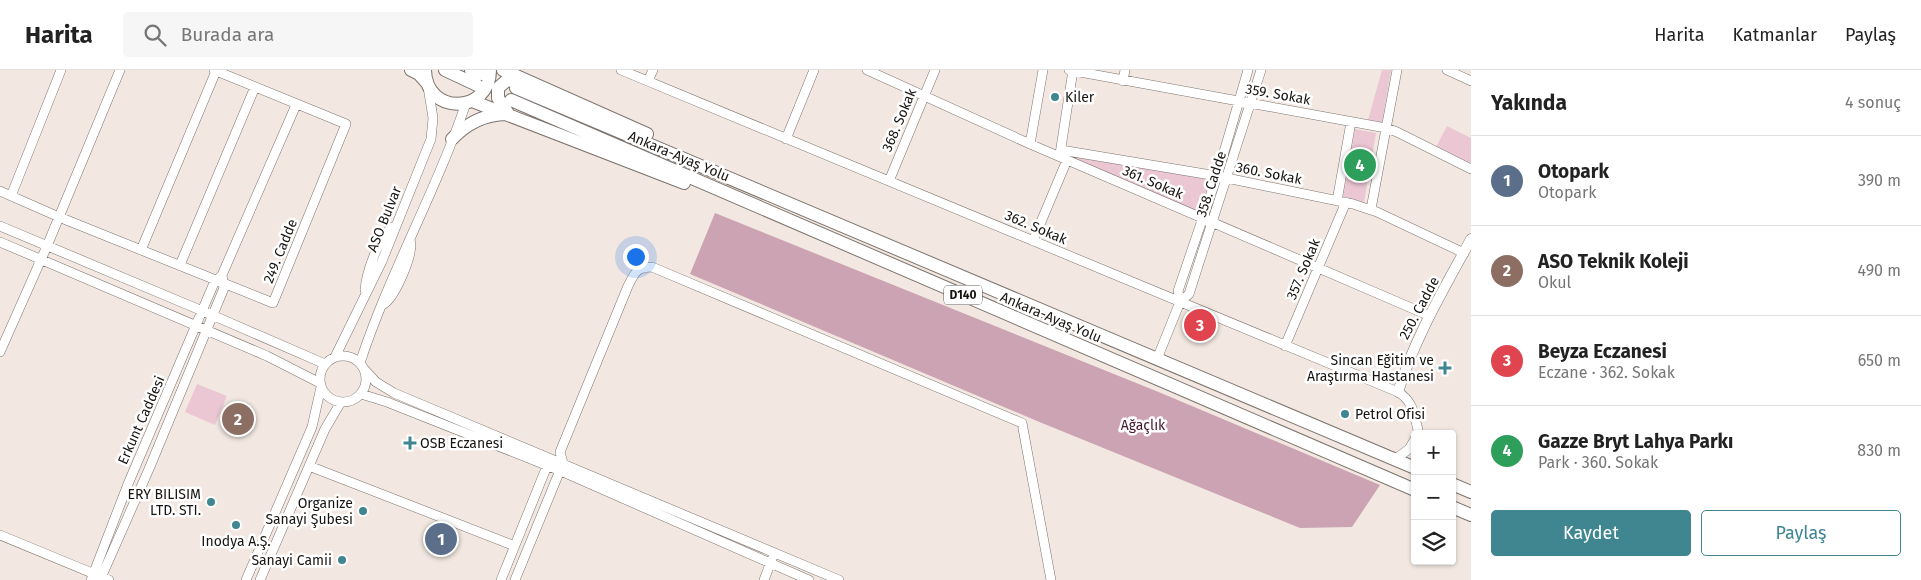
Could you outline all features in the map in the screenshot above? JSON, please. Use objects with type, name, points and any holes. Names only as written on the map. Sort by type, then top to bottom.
[{"type":"highway","points":[[412,70],[426,79],[434,94],[444,101],[455,104],[469,102],[507,114],[716,197],[728,201],[745,201]]},
{"type":"highway","points":[[446,70],[480,75],[486,87],[469,102]]},
{"type":"highway","points":[[503,70],[516,89]]},
{"type":"highway","points":[[507,114],[498,98],[498,88],[506,80],[516,89]]},
{"type":"highway","name":"Ankara-Ayaş Yolu","points":[[516,89],[1411,466]]},
{"type":"highway","name":"Ankara-Ayaş Yolu","points":[[516,89],[745,201],[1411,488]]},
{"type":"highway","points":[[452,139],[474,122],[486,117],[507,114]]},
{"type":"highway","points":[[1456,486],[1471,492]]},
{"type":"highway","points":[[1456,508],[1471,515]]},
{"type":"main road","name":"250. Cadde","points":[[1398,392],[1410,356],[1471,239]]},
{"type":"street","points":[[11,196],[61,70]]},
{"type":"street","points":[[0,352],[47,246],[120,70]]},
{"type":"street","name":"362. Sokak","points":[[621,70],[1398,392],[1407,398],[1412,405],[1416,430]]},
{"type":"street","points":[[648,81],[653,70]]},
{"type":"street","points":[[786,139],[814,70]]},
{"type":"street","name":"361. Sokak","points":[[867,70],[1030,144],[1062,155],[1203,219],[1430,316]]},
{"type":"street","name":"368. Sokak","points":[[889,181],[935,70]]},
{"type":"street","points":[[1030,144],[1043,70]]},
{"type":"street","points":[[1033,241],[1062,155],[1072,70]]},
{"type":"street","name":"359. Sokak","points":[[1072,70],[1386,128],[1471,169]]},
{"type":"street","points":[[1124,81],[1125,70]]},
{"type":"street","name":"358. Cadde","points":[[1180,302],[1178,291],[1217,176],[1248,70]]},
{"type":"street","name":"358. Cadde","points":[[1157,359],[1180,302],[1189,294],[1261,70]]},
{"type":"street","points":[[1371,209],[1397,70]]},
{"type":"street","points":[[1448,70],[1471,80]]},
{"type":"street","points":[[141,250],[215,71]]},
{"type":"street","name":"249. Cadde","points":[[0,191],[59,217],[221,280],[274,303],[346,124],[215,71]]},
{"type":"street","name":"ASO Bulvar","points":[[335,357],[366,296],[431,139],[433,118],[426,79]]},
{"type":"street","points":[[180,265],[255,87]]},
{"type":"street","points":[[0,242],[267,356],[320,385],[326,395],[333,400],[342,402],[352,400],[361,394],[366,382],[362,366],[381,304],[469,102]]},
{"type":"street","points":[[0,535],[99,578],[149,469],[212,315],[221,280],[296,105]]},
{"type":"street","name":"357. Sokak","points":[[1285,346],[1318,268],[1341,202],[1351,122]]},
{"type":"street","name":"360. Sokak","points":[[1062,155],[1217,176],[1371,209],[1464,253]]},
{"type":"street","points":[[0,226],[325,364]]},
{"type":"street","points":[[501,580],[549,462],[560,452],[628,286],[637,270],[641,267],[652,267],[1022,423],[1051,580]]},
{"type":"street","name":"Erkunt Caddesi","points":[[99,578],[128,484],[214,283],[221,280]]},
{"type":"street","points":[[246,580],[312,427],[320,376],[325,364],[335,357],[348,357],[362,366],[376,382],[394,393],[549,462],[839,580]]},
{"type":"street","points":[[361,394],[549,462]]},
{"type":"street","points":[[260,580],[325,429],[342,402]]},
{"type":"street","name":"362. Sokak","points":[[1394,460],[1409,449],[1411,445]]},
{"type":"street","points":[[514,580],[561,467],[560,452]]},
{"type":"street","points":[[309,466],[418,510],[515,546]]},
{"type":"street","points":[[561,467],[770,564],[809,580]]},
{"type":"street","points":[[764,580],[775,554]]},
{"type":"shaded area","points":[[1382,70],[1391,70],[1382,122],[1368,120]]},
{"type":"shaded area","points":[[1447,126],[1471,138],[1471,165],[1436,147]]},
{"type":"shaded area","points":[[1355,129],[1376,133],[1364,202],[1343,197]]},
{"type":"shaded area","points":[[1077,156],[1211,180],[1202,214],[1076,162],[1074,158]]},
{"type":"shaded area","points":[[197,384],[227,396],[215,425],[185,412]]},
{"type":"green space","name":"Ağaçlık","points":[[715,213],[1161,393],[1380,485],[1352,527],[1300,528],[1037,421],[690,274]]},
{"type":"place","name":"Kiler","points":[[1055,97]]},
{"type":"place","name":"Gazze Bryt Lahya Parkı","points":[[1360,165]]},
{"type":"place","name":"Beyza Eczanesi","points":[[1200,325]]},
{"type":"place","name":"Sincan Eğitim ve Araştırma Hastanesi","points":[[1445,368]]},
{"type":"place","name":"Petrol Ofisi","points":[[1345,414]]},
{"type":"place","name":"ASO Teknik Koleji","points":[[238,419]]},
{"type":"place","name":"OSB Eczanesi","points":[[410,443]]},
{"type":"place","name":"ERY BILISIM LTD. STI.","points":[[211,502]]},
{"type":"place","name":"Organize Sanayi Şubesi","points":[[363,511]]},
{"type":"place","name":"Inodya A.Ş.","points":[[236,525]]},
{"type":"place","name":"Otopark","points":[[441,539]]},
{"type":"place","name":"Sanayi Camii","points":[[342,560]]}]
